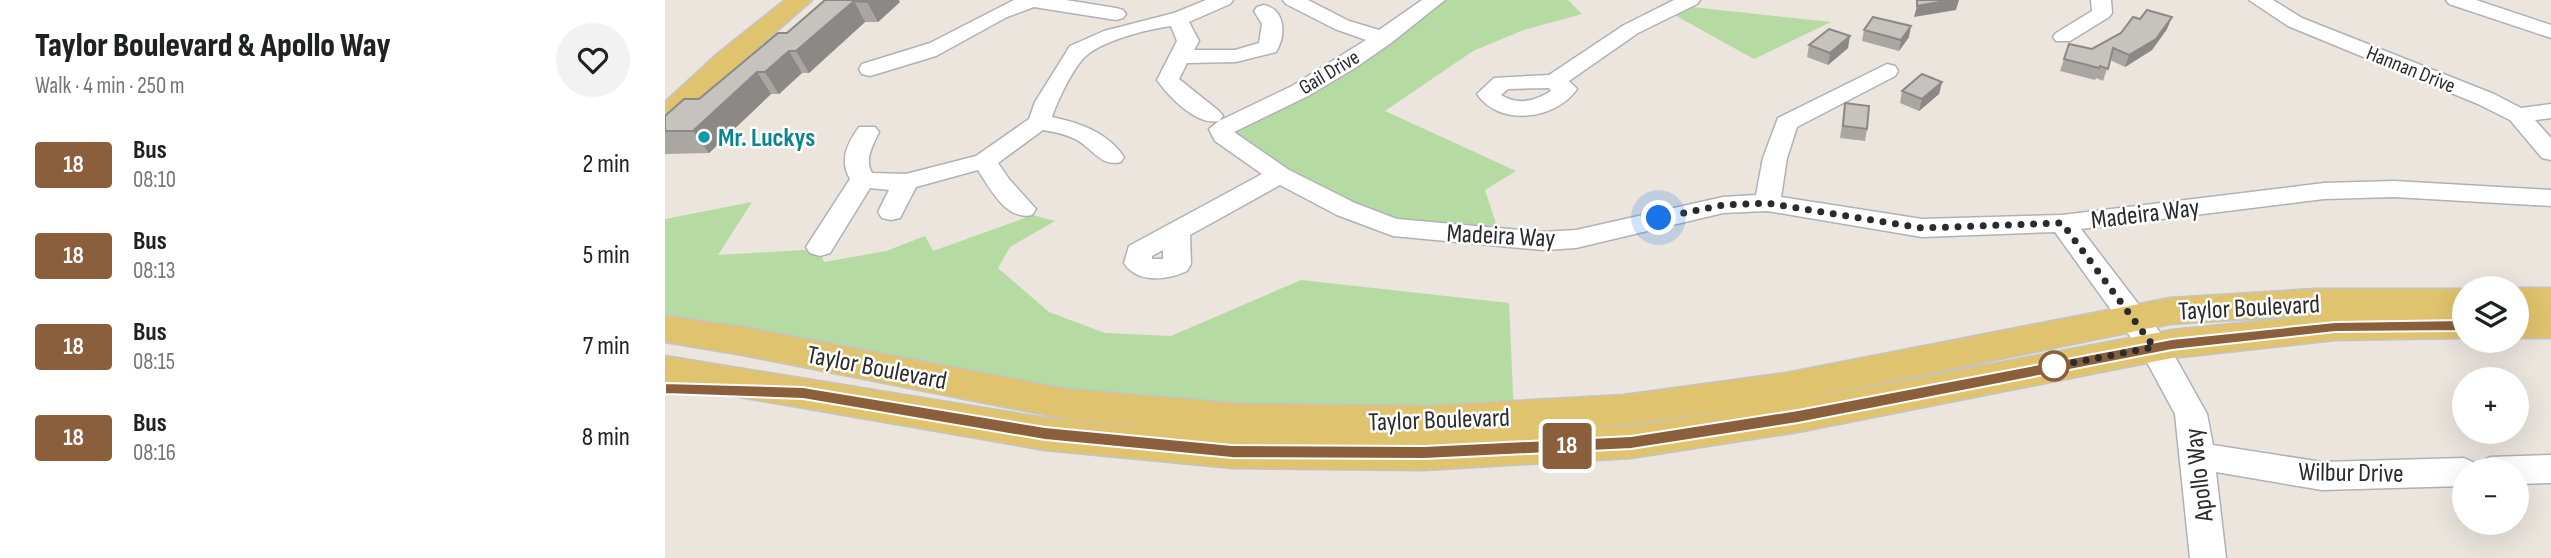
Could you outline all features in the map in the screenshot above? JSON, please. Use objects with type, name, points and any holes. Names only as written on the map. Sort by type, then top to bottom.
[{"type":"main road","points":[[665,91],[776,0]]},
{"type":"main road","points":[[665,118],[726,61],[800,0]]},
{"type":"main road","points":[[2529,300],[2551,300]]},
{"type":"main road","name":"Taylor Boulevard","points":[[665,370],[1059,435],[1232,451],[1424,453],[1631,442],[1798,416],[2143,333],[2170,311],[2315,302],[2452,301]]},
{"type":"main road","points":[[2529,325],[2551,325]]},
{"type":"main road","name":"Taylor Boulevard","points":[[665,329],[743,341],[1066,404],[1244,421],[1427,422],[1624,410],[2143,333],[2452,326]]},
{"type":"main road","points":[[665,388],[803,393]]},
{"type":"street","points":[[867,132],[857,155],[856,168],[863,179],[883,183],[906,182],[985,162],[1039,122],[1046,102],[1078,51],[1111,35],[1160,21],[1178,19],[1223,0]]},
{"type":"street","points":[[1293,0],[1342,25],[1384,38]]},
{"type":"street","points":[[2063,37],[2102,13],[2101,0]]},
{"type":"street","name":"Hannan Drive","points":[[2259,0],[2295,22],[2486,99],[2518,115],[2551,153]]},
{"type":"street","points":[[2456,0],[2551,32]]},
{"type":"street","points":[[870,69],[914,57],[946,44],[1015,5],[1035,1],[1116,14]]},
{"type":"street","name":"Gail Drive","points":[[1217,126],[1221,129],[1300,91],[1384,38],[1429,2]]},
{"type":"street","points":[[1554,81],[1630,29],[1680,2]]},
{"type":"street","points":[[1178,19],[1188,41],[1181,57],[1236,56],[1268,47],[1273,37],[1272,19],[1264,11]]},
{"type":"street","name":"Madeira Way","points":[[1181,57],[1168,80],[1217,126],[1280,175],[1346,209],[1393,227],[1543,241],[1576,239],[1723,205],[1767,203],[1922,228],[2062,223],[2324,191],[2406,189],[2551,198]]},
{"type":"street","points":[[1767,203],[1775,158],[1786,123],[1887,71]]},
{"type":"street","points":[[2518,115],[2551,111]]},
{"type":"street","points":[[1039,122],[1072,128],[1090,136],[1112,157]]},
{"type":"street","points":[[985,162],[999,184],[1023,209]]},
{"type":"street","points":[[1177,231],[1280,175]]},
{"type":"street","points":[[820,247],[863,179]]},
{"type":"street","points":[[891,212],[906,182]]},
{"type":"street","name":"Apollo Way","points":[[2062,223],[2143,333],[2191,414],[2208,558]]},
{"type":"street","name":"Wilbur Drive","points":[[2198,456],[2322,476],[2452,472]]},
{"type":"street","points":[[2529,470],[2551,469]]},
{"type":"green space","points":[[1435,0],[1568,0],[1582,14],[1524,30],[1473,51],[1385,111],[1516,171],[1485,190],[1501,239],[1393,227],[1223,136]]},
{"type":"green space","points":[[1682,6],[1831,22],[1754,59],[1669,12]]},
{"type":"green space","points":[[752,202],[718,255],[819,249],[824,262],[886,251],[925,236],[933,251],[1033,215],[1055,221],[1010,247],[998,268],[1049,312],[1105,333],[1171,336],[1301,280],[1509,303],[1514,416],[1244,420],[665,329],[665,219]]},
{"type":"building","points":[[825,0],[869,0],[854,1],[796,51],[789,51],[765,72],[757,72],[693,131],[665,131],[665,116],[684,99],[699,99],[778,33],[787,33]]},
{"type":"building","points":[[1917,0],[1951,0],[1917,6]]},
{"type":"building","points":[[2147,10],[2172,17],[2156,39],[2129,55],[2113,48],[2108,69],[2064,59],[2069,44],[2092,49],[2121,33],[2133,17],[2140,19]]},
{"type":"building","points":[[1873,17],[1911,26],[1901,40],[1864,30]]},
{"type":"building","points":[[1829,29],[1850,36],[1830,53],[1809,45]]},
{"type":"building","points":[[1922,74],[1942,82],[1922,99],[1902,91]]},
{"type":"building","points":[[1845,103],[1869,106],[1867,129],[1843,126]]},
{"type":"bus line","name":"18","points":[[665,388],[803,393],[1045,433],[1232,451],[1424,453],[1631,442],[1798,416],[2172,344],[2335,327],[2452,325]]},
{"type":"place","name":"Mr. Luckys","points":[[704,137]]},
{"type":"route","points":[[1659,218],[1723,205],[1767,203],[1922,228],[2062,223],[2154,347],[2046,368],[2054,366]]}]
